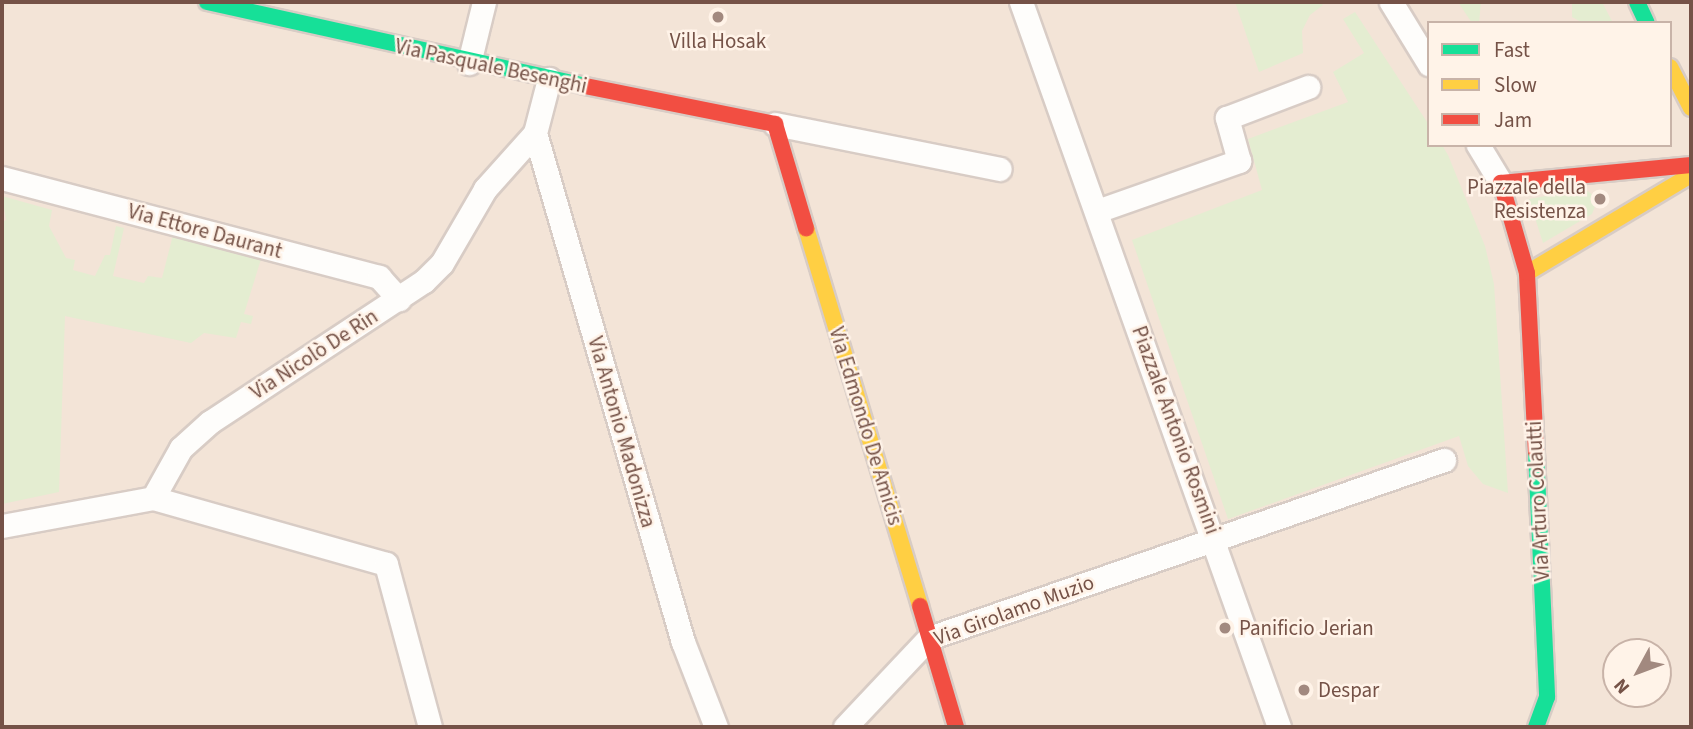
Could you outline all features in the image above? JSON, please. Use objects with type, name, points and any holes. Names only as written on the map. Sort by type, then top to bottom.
[{"type":"street","name":"Via Pasquale Besenghi","points":[[207,2],[240,6],[470,63],[775,124]]},
{"type":"street","points":[[470,63],[484,2]]},
{"type":"street","name":"Piazzale Antonio Rosmini","points":[[1021,2],[1215,542],[1444,460]]},
{"type":"street","points":[[1391,2],[1427,61]]},
{"type":"street","points":[[1637,2],[1646,21]]},
{"type":"street","points":[[1672,71],[1691,108]]},
{"type":"street","name":"Via Nicolò De Rin","points":[[153,498],[181,448],[210,422],[399,299],[442,263],[485,189],[535,134],[549,79]]},
{"type":"street","points":[[1097,211],[1239,161],[1227,118],[1308,87]]},
{"type":"street","points":[[775,124],[1000,169]]},
{"type":"street","name":"Via Edmondo De Amicis","points":[[775,124],[956,727]]},
{"type":"street","name":"Via Antonio Madonizza","points":[[535,134],[676,617],[716,727]]},
{"type":"street","points":[[1479,147],[1501,183],[1527,273],[1691,175]]},
{"type":"street","points":[[1501,183],[1691,165]]},
{"type":"street","points":[[1601,173],[1618,219]]},
{"type":"street","name":"Via Ettore Daurant","points":[[2,178],[379,277],[399,299]]},
{"type":"street","name":"Via Arturo Colautti","points":[[1527,273],[1546,697],[1536,727]]},
{"type":"street","points":[[2,526],[153,498],[386,564],[430,727]]},
{"type":"street","points":[[1215,542],[1279,727]]},
{"type":"street","name":"Via Girolamo Muzio","points":[[845,727],[929,638],[1215,542]]},
{"type":"shaded area","points":[[2,2],[1691,2],[1691,727],[2,727]]},
{"type":"green space","points":[[1235,2],[1320,2],[1323,5],[1310,15],[1302,31],[1303,53],[1259,72]]},
{"type":"green space","points":[[1458,2],[1481,2],[1479,21],[1471,21]]},
{"type":"green space","points":[[1572,2],[1602,2],[1612,21],[1579,21],[1572,17]]},
{"type":"green space","points":[[1355,12],[1427,122],[1427,147],[1443,147],[1485,246],[1494,284],[1508,493],[1483,484],[1468,466],[1459,436],[1228,519],[1132,240],[1262,190],[1248,139],[1348,102],[1333,72],[1364,53],[1343,19]]},
{"type":"green space","points":[[1585,189],[1598,199],[1592,214],[1543,243],[1529,199]]},
{"type":"green space","points":[[2,196],[52,210],[49,226],[66,258],[75,260],[73,270],[95,276],[105,255],[110,255],[116,226],[124,228],[113,276],[144,283],[148,276],[162,278],[173,235],[262,256],[244,314],[253,316],[251,324],[241,322],[236,338],[204,333],[191,343],[65,316],[59,492],[2,504],[2,222],[6,220]]},
{"type":"traffic: fast","points":[[207,2],[585,86]]},
{"type":"traffic: fast","points":[[1637,2],[1646,21]]},
{"type":"traffic: fast","points":[[1536,452],[1547,697],[1536,727]]},
{"type":"traffic: slow","points":[[1672,71],[1691,108]]},
{"type":"traffic: slow","points":[[1527,273],[1691,175]]},
{"type":"traffic: slow","points":[[806,228],[920,606]]},
{"type":"traffic: jam","points":[[585,86],[775,124],[806,228]]},
{"type":"traffic: jam","points":[[1536,452],[1527,273],[1501,183],[1691,165]]},
{"type":"traffic: jam","points":[[920,606],[956,727]]},
{"type":"place","name":"Villa Hosak","points":[[718,17]]},
{"type":"place","name":"Piazzale della Resistenza","points":[[1600,199]]},
{"type":"place","name":"Panificio Jerian","points":[[1225,628]]},
{"type":"place","name":"Despar","points":[[1304,690]]}]
